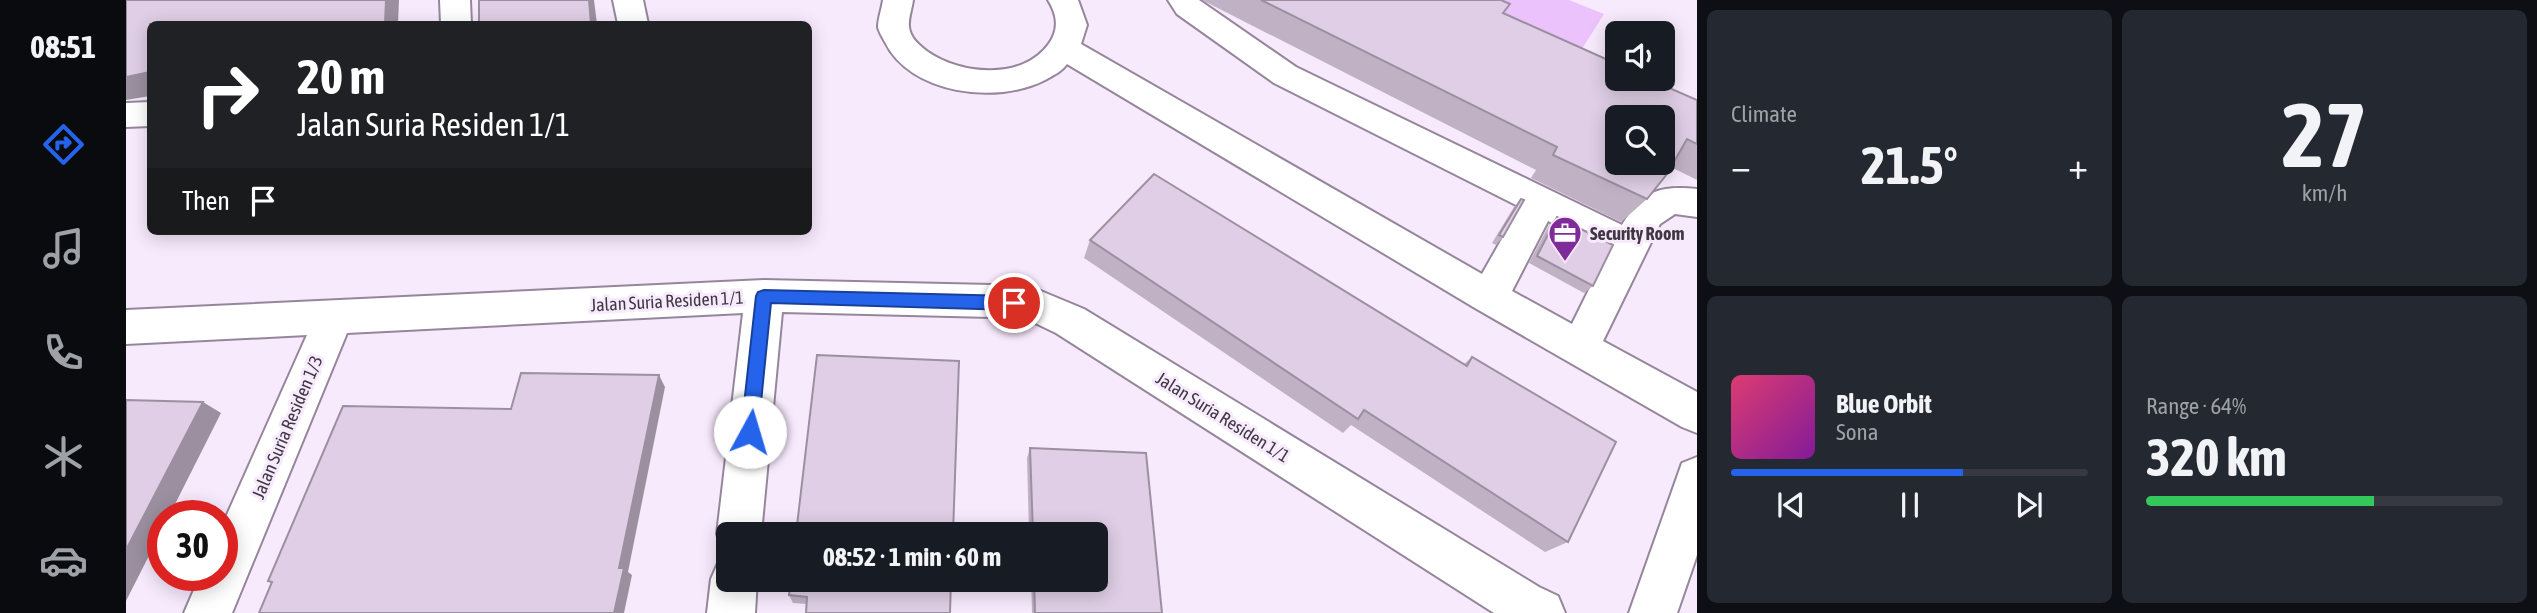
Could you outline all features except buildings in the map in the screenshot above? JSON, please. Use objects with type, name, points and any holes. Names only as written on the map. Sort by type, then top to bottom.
[{"type":"street","points":[[456,0],[456,21]]},
{"type":"street","points":[[628,0],[632,21]]},
{"type":"street","points":[[895,1],[892,22],[898,41],[913,59],[936,73],[964,81],[995,82],[1024,77],[1048,66],[1065,49],[1072,29],[1070,9],[1063,0]]},
{"type":"street","points":[[1183,0],[1188,7],[1285,75],[1629,245]]},
{"type":"street","points":[[1065,49],[1489,297],[1697,414]]},
{"type":"street","points":[[126,115],[147,114]]},
{"type":"street","points":[[1580,349],[1629,245],[1647,214],[1670,200],[1697,203]]},
{"type":"street","points":[[1489,297],[1541,202]]},
{"type":"street","points":[[740,522],[764,296]]},
{"type":"street","name":"Jalan Suria Residen 1/1","points":[[126,327],[764,296],[992,301],[1036,305],[1070,321],[1522,604],[1541,613]]},
{"type":"street","name":"Jalan Suria Residen 1/3","points":[[208,613],[333,318]]},
{"type":"street","points":[[1653,613],[1678,545],[1697,478]]},
{"type":"street","points":[[731,613],[733,592]]},
{"type":"shaded area","points":[[1461,0],[1569,0],[1604,14],[1580,52]]},
{"type":"place","name":"Security Room","points":[[1565,263]]},
{"type":"route","points":[[750,432],[764,296],[1014,303]]}]
